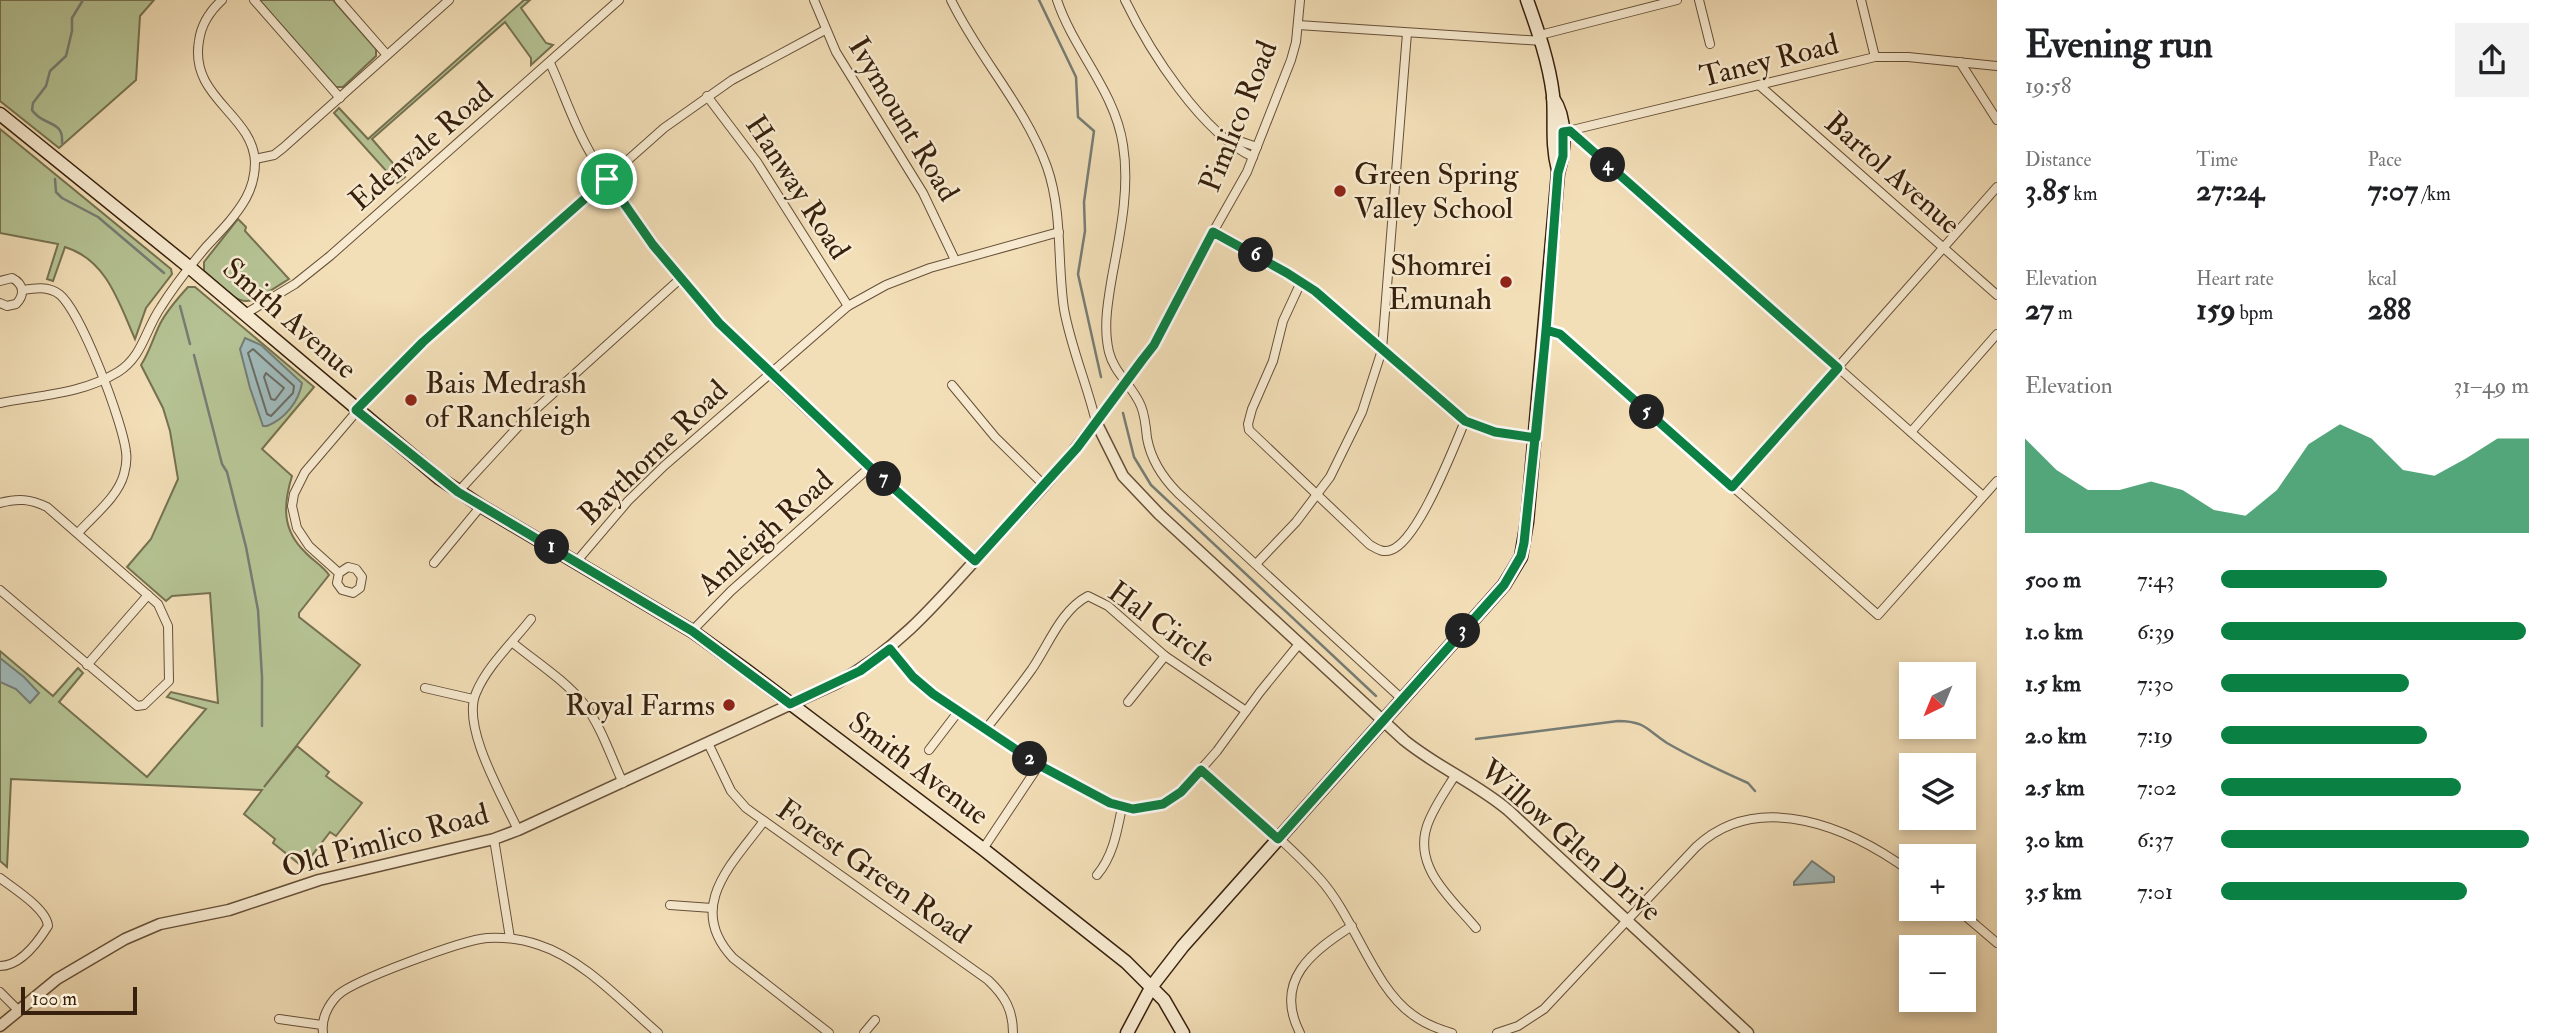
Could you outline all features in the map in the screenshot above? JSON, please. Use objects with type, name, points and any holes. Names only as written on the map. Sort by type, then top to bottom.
[{"type":"main road","points":[[1127,1033],[1152,986],[1193,934],[1504,585],[1514,569],[1524,543],[1536,438],[1558,173],[1554,156],[1562,132],[1541,38],[1527,0]]},
{"type":"main road","name":"Smith Avenue","points":[[0,114],[189,267],[356,410],[458,492],[692,631],[983,849],[1126,962],[1164,1000],[1183,1033]]},
{"type":"street","points":[[0,403],[66,392],[104,379],[127,365],[140,350],[159,310],[189,267],[246,199],[253,179],[255,159],[243,130],[205,84],[198,60],[197,48],[203,25],[222,0]]},
{"type":"street","points":[[254,0],[340,98]]},
{"type":"street","points":[[339,0],[387,55]]},
{"type":"street","points":[[255,159],[274,155],[283,148],[449,0]]},
{"type":"street","name":"Edenvale Road","points":[[245,314],[295,284],[330,256],[619,0]]},
{"type":"street","name":"Ivymount Road","points":[[814,0],[836,52],[923,193],[955,260]]},
{"type":"street","points":[[951,0],[1031,131],[1051,182],[1059,232],[1065,313],[1075,356],[1096,422]]},
{"type":"street","points":[[1057,0],[1075,42],[1110,101],[1124,145],[1125,195],[1108,305],[1107,332],[1112,360],[1140,403],[1152,456],[1162,475],[1178,493],[1402,699]]},
{"type":"street","points":[[1125,0],[1134,19],[1191,105],[1234,148],[1253,157]]},
{"type":"street","name":"Pimlico Road","points":[[790,704],[860,671],[890,649],[1044,485],[1154,345],[1253,157],[1291,60],[1300,0]]},
{"type":"street","points":[[1298,25],[1407,33],[1541,38],[1676,0]]},
{"type":"street","points":[[1699,0],[1710,44]]},
{"type":"street","points":[[1861,0],[1875,57]]},
{"type":"street","points":[[340,573],[304,540],[297,528],[292,506],[298,481],[356,410],[423,342],[664,128],[707,96],[825,30]]},
{"type":"street","points":[[1256,564],[1296,522],[1341,457],[1362,412],[1382,350],[1407,33]]},
{"type":"street","name":"Taney Road","points":[[1562,132],[1875,57],[1908,57],[1997,66]]},
{"type":"street","points":[[1960,62],[1997,120]]},
{"type":"street","points":[[550,63],[585,144],[607,179],[681,279],[719,323],[769,372],[975,561]]},
{"type":"street","name":"Bartol Avenue","points":[[1759,85],[1997,295]]},
{"type":"street","name":"Hanway Road","points":[[707,96],[757,162],[848,306]]},
{"type":"street","points":[[1562,132],[1983,496]]},
{"type":"street","points":[[1230,142],[1236,140],[1257,147]]},
{"type":"street","points":[[1732,487],[1997,187]]},
{"type":"street","name":"Baythorne Road","points":[[577,561],[644,484],[769,372],[848,306],[886,285],[955,260],[1059,232]]},
{"type":"street","points":[[1213,232],[1301,282],[1465,421],[1495,432],[1536,438]]},
{"type":"street","points":[[0,281],[12,278],[21,284],[23,290],[16,304],[7,306],[0,303]]},
{"type":"street","points":[[458,492],[527,417],[681,279]]},
{"type":"street","points":[[1301,282],[1283,321],[1273,361],[1249,417],[1249,430],[1256,440],[1370,545],[1384,551],[1392,550],[1404,540],[1435,489],[1465,421]]},
{"type":"street","points":[[23,290],[47,289],[61,295],[68,302],[104,379],[127,454],[125,473],[114,493],[78,533]]},
{"type":"street","points":[[1546,330],[1560,334],[1878,615],[1997,481]]},
{"type":"street","points":[[1911,432],[1997,334]]},
{"type":"street","points":[[952,385],[995,437],[1044,485]]},
{"type":"street","name":"Willow Glen Drive","points":[[1096,422],[1115,463],[1132,488],[1383,722],[1413,748],[1494,798],[1748,1033]]},
{"type":"street","name":"Amleigh Road","points":[[692,631],[738,584],[870,467]]},
{"type":"street","points":[[0,503],[17,499],[33,500],[47,507],[158,604],[167,626],[169,681],[144,705],[137,706],[0,590]]},
{"type":"street","points":[[434,563],[481,506]]},
{"type":"street","points":[[87,664],[148,595]]},
{"type":"street","name":"Hal Circle","points":[[985,730],[1032,668],[1067,613],[1088,596],[1108,606],[1165,656],[1247,711]]},
{"type":"street","points":[[518,830],[474,731],[473,699],[483,680],[531,619]]},
{"type":"street","points":[[513,643],[565,685],[585,705],[594,718],[623,783]]},
{"type":"street","points":[[890,649],[922,685],[1039,765],[1122,807],[1145,808],[1163,804],[1181,792],[1299,644]]},
{"type":"street","points":[[1128,702],[1165,656]]},
{"type":"street","points":[[425,688],[473,699]]},
{"type":"street","name":"Old Pimlico Road","points":[[0,1026],[57,979],[128,937],[160,924],[229,910],[353,871],[494,839],[623,783],[790,704]]},
{"type":"street","points":[[929,750],[958,712]]},
{"type":"street","name":"Forest Green Road","points":[[708,743],[731,791],[746,808],[998,989],[1011,1011],[1013,1033]]},
{"type":"street","points":[[983,849],[1039,765]]},
{"type":"street","points":[[1201,770],[1319,878],[1332,894],[1395,998],[1424,1023],[1452,1033]]},
{"type":"street","points":[[1456,774],[1427,824],[1424,855],[1432,874],[1476,928]]},
{"type":"street","points":[[1097,875],[1109,857],[1122,807]]},
{"type":"street","points":[[1497,1033],[1518,1026],[1544,1009],[1704,841],[1727,826],[1755,817],[1787,818],[1834,830],[1878,850],[1899,864]]},
{"type":"street","points":[[764,821],[722,878],[713,898],[714,930],[725,950],[829,1033]]},
{"type":"street","points":[[494,839],[510,938]]},
{"type":"street","points":[[0,878],[39,909],[48,920],[46,930],[20,960],[10,966],[0,966]]},
{"type":"street","points":[[670,905],[712,908]]},
{"type":"street","points":[[1971,921],[1997,943]]},
{"type":"street","points":[[1300,1033],[1290,1004],[1298,974],[1320,947],[1352,926]]},
{"type":"street","points":[[279,1019],[322,1029],[328,1007],[347,988],[448,947],[486,938],[510,938],[552,949],[573,961],[658,1033]]},
{"type":"street","points":[[0,992],[18,1010]]},
{"type":"street","points":[[864,1033],[875,1020]]},
{"type":"green space","points":[[0,0],[154,0],[140,16],[136,80],[59,148],[0,101]]},
{"type":"green space","points":[[259,0],[333,0],[376,49],[376,56],[343,87],[336,87]]},
{"type":"green space","points":[[524,0],[530,0],[521,8],[546,43],[553,45],[531,65],[531,58],[505,22],[372,139],[405,177],[397,183],[334,113],[339,108],[368,139]]},
{"type":"green space","points":[[0,129],[171,269],[172,274],[146,308],[135,339],[110,284],[91,262],[65,247],[53,281],[47,279],[58,244],[0,233]]},
{"type":"green space","points":[[238,219],[246,227],[245,231],[289,279],[261,296],[244,301],[228,292],[204,271],[204,262]]},
{"type":"green space","points":[[188,287],[195,287],[314,387],[262,449],[292,476],[286,517],[292,535],[297,544],[329,575],[299,613],[299,617],[360,665],[264,787],[297,746],[329,772],[326,776],[362,803],[336,836],[330,832],[303,867],[273,843],[275,839],[244,814],[262,790],[11,779],[7,867],[0,861],[0,651],[53,696],[78,668],[83,673],[59,702],[147,777],[206,709],[167,697],[171,692],[218,703],[210,593],[172,596],[166,601],[127,567],[151,539],[178,479],[163,408],[141,365],[163,319]]},
{"type":"water","points":[[245,338],[261,345],[302,383],[290,409],[267,426],[263,426],[240,349]]},
{"type":"water","points":[[0,658],[39,693],[30,703],[16,689],[0,682]]},
{"type":"water","points":[[1812,861],[1834,877],[1834,882],[1794,885]]},
{"type":"waterway","points":[[62,143],[60,130],[37,115],[32,110],[33,103],[46,86],[50,71],[66,56],[72,18],[83,0]]},
{"type":"waterway","points":[[1039,0],[1076,77],[1078,117],[1094,131],[1084,202],[1085,231],[1078,274],[1101,377]]},
{"type":"waterway","points":[[55,179],[56,192],[62,198],[98,217],[164,273]]},
{"type":"waterway","points":[[180,306],[190,344]]},
{"type":"waterway","points":[[194,355],[246,547],[258,610],[262,726]]},
{"type":"waterway","points":[[1123,413],[1134,457],[1151,485],[1376,696]]},
{"type":"waterway","points":[[1476,739],[1618,721],[1634,723],[1645,727],[1687,754],[1748,783],[1755,791]]},
{"type":"place","name":"Green Spring Valley School","points":[[1340,191]]},
{"type":"place","name":"Shomrei Emunah","points":[[1506,282]]},
{"type":"place","name":"Bais Medrash of Ranchleigh","points":[[411,400]]},
{"type":"place","name":"Royal Farms","points":[[729,705]]},
{"type":"route","points":[[607,179],[423,342],[356,410],[458,492],[692,631],[790,704],[860,671],[890,649],[913,677],[933,694],[1013,749],[1110,803],[1133,809],[1163,804],[1181,792],[1201,770],[1278,839],[1504,585],[1521,556],[1536,438],[1558,173],[1563,156],[1563,132],[1570,131],[1838,368],[1732,487],[1560,334],[1546,330],[1536,438],[1485,430],[1454,415],[1315,291],[1213,232],[1154,345],[1077,448],[975,561],[739,344],[653,245],[607,179]]}]
